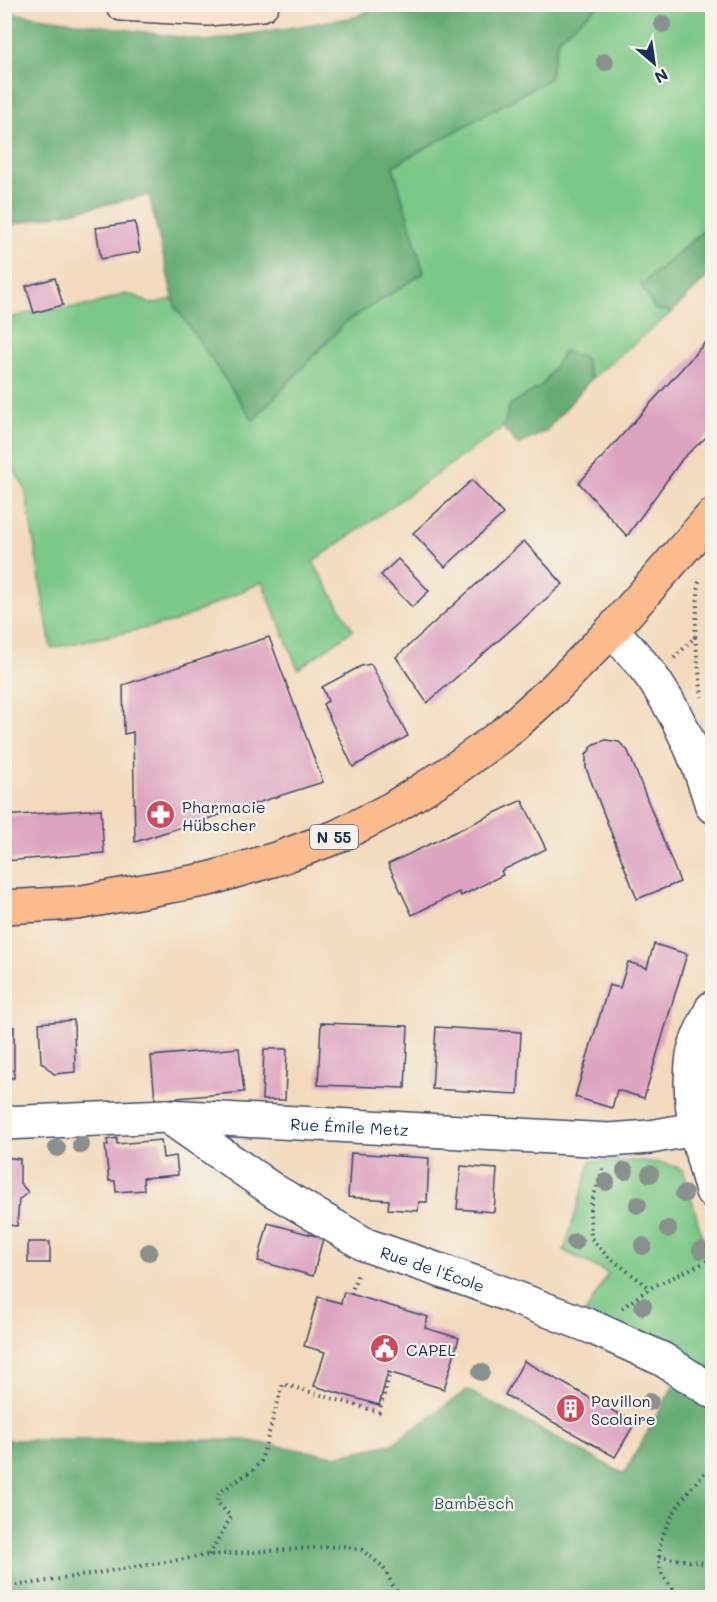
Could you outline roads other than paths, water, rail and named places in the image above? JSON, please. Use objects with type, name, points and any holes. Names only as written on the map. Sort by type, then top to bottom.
[{"type":"main road","points":[[122,4],[208,9],[262,4]]},
{"type":"main road","name":"N 55","points":[[4,907],[77,903],[209,879],[279,858],[336,837],[391,809],[440,779],[506,732],[553,690],[612,630],[712,516]]},
{"type":"street","points":[[612,630],[653,678],[677,717],[712,806]]},
{"type":"street","points":[[712,1008],[694,1053],[692,1095],[695,1129],[712,1191]]},
{"type":"street","name":"Rue Émile Metz","points":[[4,1123],[167,1116],[609,1140],[650,1137],[695,1129]]},
{"type":"street","name":"Rue de l'École","points":[[167,1116],[273,1190],[366,1245],[482,1285],[594,1328],[662,1359],[712,1391]]},
{"type":"place","name":"Pharmacie Hübscher","points":[[161,815]]},
{"type":"place","name":"CAPEL","points":[[385,1349]]},
{"type":"place","name":"Pavillon Scolaire","points":[[570,1409]]},
{"type":"park label","name":"Bambësch","points":[[474,1502]]}]
